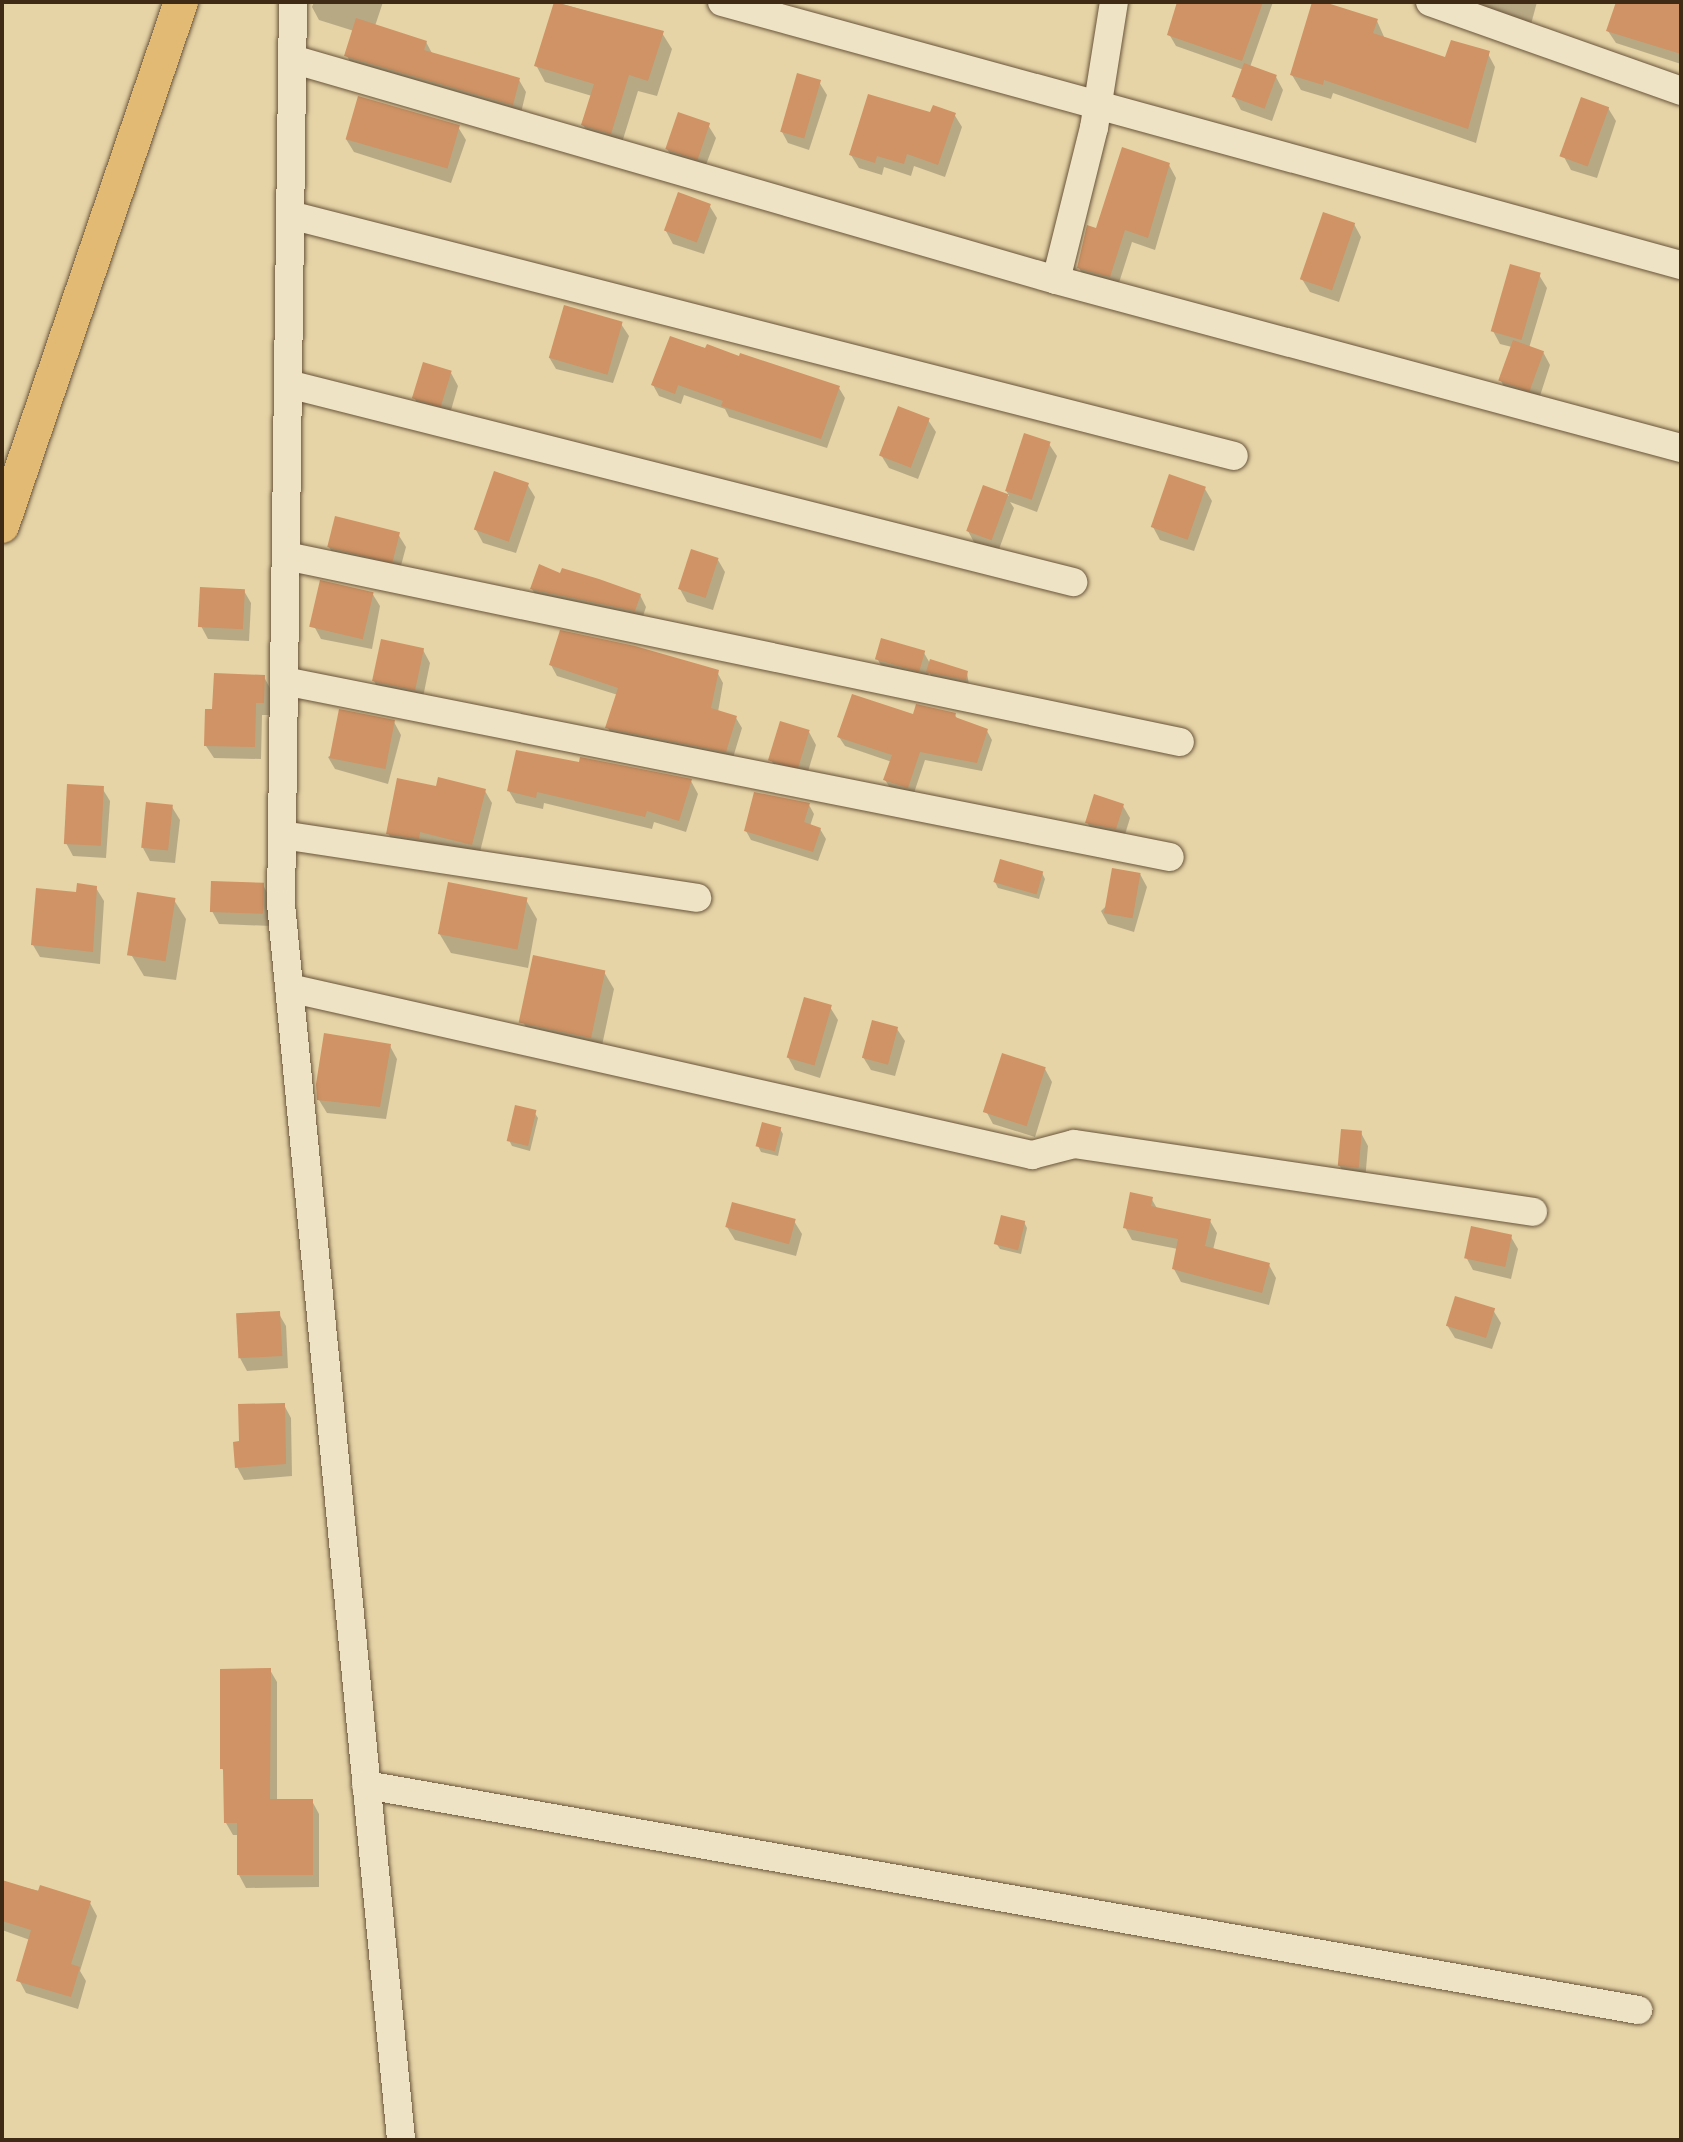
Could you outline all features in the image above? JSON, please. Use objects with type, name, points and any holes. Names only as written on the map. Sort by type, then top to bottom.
[{"type":"main road","points":[[2,526],[181,2]]},
{"type":"street","points":[[293,2],[281,904],[401,2140]]},
{"type":"street","points":[[722,2],[1681,265]]},
{"type":"street","points":[[1056,280],[1097,105],[1114,2]]},
{"type":"street","points":[[1430,2],[1681,91]]},
{"type":"street","points":[[292,59],[1056,280],[1681,448]]},
{"type":"street","points":[[290,215],[1234,456]]},
{"type":"street","points":[[288,384],[1073,582]]},
{"type":"street","points":[[286,556],[1180,742]]},
{"type":"street","points":[[284,681],[1170,857]]},
{"type":"street","points":[[282,835],[697,898]]},
{"type":"street","points":[[289,988],[1032,1155],[1074,1144],[1533,1212]]},
{"type":"street","points":[[366,1785],[1638,2010]]},
{"type":"building","points":[[554,2],[664,31],[648,81],[629,75],[611,134],[581,125],[594,84],[534,66]]},
{"type":"building","points":[[1177,2],[1263,2],[1242,61],[1167,35]]},
{"type":"building","points":[[1312,2],[1324,2],[1378,19],[1373,33],[1445,57],[1451,40],[1490,51],[1468,129],[1324,80],[1323,85],[1290,75]]},
{"type":"building","points":[[1616,2],[1681,2],[1681,54],[1606,31]]},
{"type":"building","points":[[356,18],[427,41],[424,50],[520,78],[513,105],[344,56]]},
{"type":"building","points":[[1244,63],[1277,75],[1265,109],[1232,97]]},
{"type":"building","points":[[797,73],[821,80],[804,139],[780,132]]},
{"type":"building","points":[[868,94],[930,112],[933,105],[956,113],[938,165],[907,154],[904,164],[877,156],[875,163],[849,155]]},
{"type":"building","points":[[358,96],[460,125],[447,168],[346,139]]},
{"type":"building","points":[[1581,97],[1609,107],[1588,166],[1559,156]]},
{"type":"building","points":[[678,112],[710,123],[697,160],[665,149]]},
{"type":"building","points":[[1122,147],[1170,163],[1148,238],[1125,230],[1110,277],[1077,268],[1087,225],[1096,228]]},
{"type":"building","points":[[678,192],[711,204],[697,242],[664,231]]},
{"type":"building","points":[[1323,212],[1355,223],[1332,290],[1300,279]]},
{"type":"building","points":[[1510,264],[1541,273],[1521,340],[1491,331]]},
{"type":"building","points":[[564,305],[623,322],[607,375],[549,358]]},
{"type":"building","points":[[670,336],[705,348],[707,344],[739,356],[740,353],[840,386],[821,439],[721,406],[723,401],[678,385],[675,394],[651,385]]},
{"type":"building","points":[[1513,340],[1544,351],[1529,392],[1498,380]]},
{"type":"building","points":[[423,362],[452,371],[441,407],[412,398]]},
{"type":"building","points":[[898,406],[930,418],[911,468],[879,455]]},
{"type":"building","points":[[1024,433],[1051,442],[1032,500],[1005,491]]},
{"type":"building","points":[[494,471],[529,483],[509,542],[474,530]]},
{"type":"building","points":[[1169,474],[1206,487],[1188,540],[1151,527]]},
{"type":"building","points":[[983,485],[1008,494],[992,540],[966,531]]},
{"type":"building","points":[[335,516],[400,532],[392,563],[327,547]]},
{"type":"building","points":[[691,549],[719,558],[706,598],[678,589]]},
{"type":"building","points":[[539,564],[560,573],[562,568],[641,594],[635,611],[530,589]]},
{"type":"building","points":[[320,580],[374,592],[363,639],[309,627]]},
{"type":"building","points":[[200,587],[245,589],[243,629],[198,627]]},
{"type":"building","points":[[560,630],[635,646],[719,670],[711,708],[737,716],[726,752],[605,728],[618,688],[549,665]]},
{"type":"building","points":[[881,638],[925,651],[919,672],[875,659]]},
{"type":"building","points":[[381,639],[424,648],[415,690],[372,681]]},
{"type":"building","points":[[930,659],[968,671],[966,680],[926,672]]},
{"type":"building","points":[[214,673],[265,675],[264,703],[256,703],[255,747],[204,746],[205,709],[212,709]]},
{"type":"building","points":[[852,694],[913,714],[916,704],[956,713],[955,717],[988,729],[977,763],[920,752],[908,788],[883,780],[892,755],[837,737]]},
{"type":"building","points":[[339,709],[395,720],[385,769],[329,758]]},
{"type":"building","points":[[780,721],[810,730],[798,769],[768,760]]},
{"type":"building","points":[[516,750],[579,762],[580,757],[692,779],[679,821],[647,811],[645,817],[537,792],[536,798],[507,791]]},
{"type":"building","points":[[438,777],[486,789],[472,845],[420,832],[419,839],[386,834],[397,778],[436,786]]},
{"type":"building","points":[[67,784],[104,786],[101,846],[64,844]]},
{"type":"building","points":[[754,792],[810,803],[804,822],[821,828],[813,852],[744,831]]},
{"type":"building","points":[[1094,794],[1124,804],[1116,829],[1085,823]]},
{"type":"building","points":[[146,802],[173,805],[168,851],[141,848]]},
{"type":"building","points":[[1000,859],[1043,871],[1037,894],[993,882]]},
{"type":"building","points":[[1112,868],[1141,873],[1133,918],[1104,913]]},
{"type":"building","points":[[211,881],[264,883],[263,914],[210,912]]},
{"type":"building","points":[[448,882],[528,897],[517,949],[438,934]]},
{"type":"building","points":[[77,883],[97,886],[93,952],[31,945],[36,888],[76,892]]},
{"type":"building","points":[[137,892],[176,898],[166,961],[127,955]]},
{"type":"building","points":[[533,955],[605,970],[591,1038],[519,1022]]},
{"type":"building","points":[[804,997],[832,1005],[815,1066],[787,1058]]},
{"type":"building","points":[[872,1020],[898,1027],[888,1065],[862,1058]]},
{"type":"building","points":[[324,1033],[391,1044],[380,1107],[317,1100],[316,1084]]},
{"type":"building","points":[[1002,1053],[1046,1067],[1027,1126],[983,1112]]},
{"type":"building","points":[[515,1105],[536,1110],[528,1146],[507,1141]]},
{"type":"building","points":[[762,1122],[781,1127],[775,1151],[756,1146]]},
{"type":"building","points":[[1341,1129],[1362,1131],[1359,1168],[1338,1166]]},
{"type":"building","points":[[1130,1192],[1153,1197],[1151,1206],[1211,1219],[1205,1246],[1270,1263],[1262,1293],[1172,1269],[1178,1239],[1123,1228]]},
{"type":"building","points":[[732,1202],[796,1219],[789,1244],[725,1227]]},
{"type":"building","points":[[1001,1215],[1025,1221],[1018,1250],[994,1244]]},
{"type":"building","points":[[1471,1226],[1512,1235],[1505,1267],[1464,1258]]},
{"type":"building","points":[[1455,1296],[1495,1308],[1486,1338],[1446,1326]]},
{"type":"building","points":[[280,1311],[282,1356],[238,1358],[236,1313]]},
{"type":"building","points":[[285,1403],[286,1464],[235,1468],[233,1442],[239,1441],[238,1404]]},
{"type":"building","points":[[271,1668],[270,1799],[313,1799],[313,1875],[237,1875],[237,1823],[224,1823],[223,1769],[220,1769],[220,1669]]},
{"type":"building","points":[[2,1880],[38,1891],[40,1885],[91,1901],[71,1964],[80,1967],[71,1997],[16,1981],[31,1930],[2,1921]]}]
